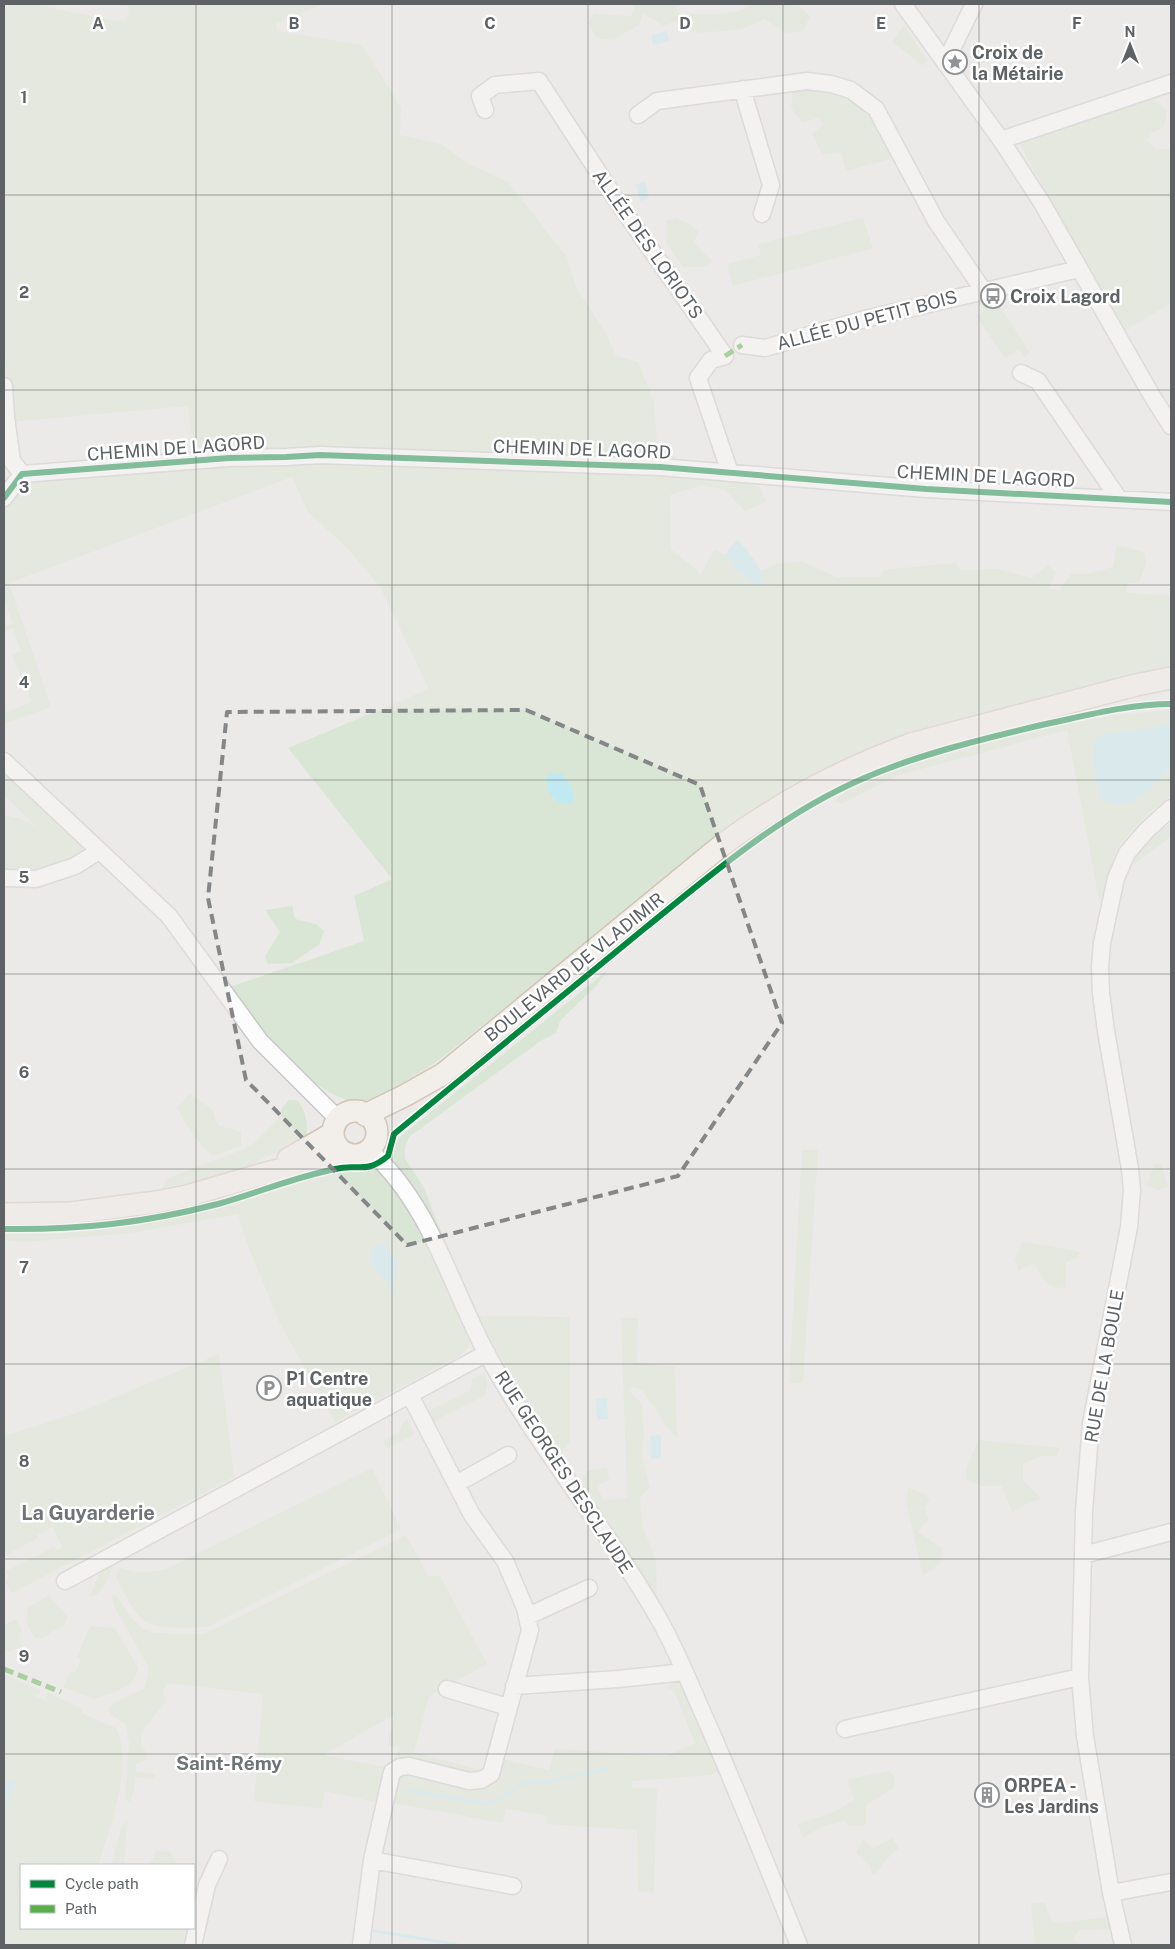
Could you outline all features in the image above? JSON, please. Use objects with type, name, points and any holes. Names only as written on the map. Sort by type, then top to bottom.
[{"type":"main road","name":"BOULEVARD DE VLADIMIR","points":[[370,1121],[443,1074],[722,845],[749,825],[792,798],[856,766],[911,744],[1136,685],[1171,678]]},
{"type":"main road","name":"BOULEVARD DE VLADIMIR","points":[[1090,698],[1171,693]]},
{"type":"main road","points":[[4,1214],[71,1213],[126,1207],[187,1196],[259,1174],[345,1153],[358,1155],[369,1150],[375,1140],[370,1121],[351,1112],[318,1143],[259,1174]]},
{"type":"main road","points":[[336,1126],[336,1145],[345,1153]]},
{"type":"street","points":[[903,4],[1001,140],[1042,203],[1171,426]]},
{"type":"street","points":[[945,63],[974,4]]},
{"type":"street","points":[[638,115],[657,101],[807,80],[851,90],[876,109],[936,221],[983,290]]},
{"type":"street","name":"ALLÉE DES LORIOTS","points":[[485,110],[480,96],[495,85],[539,81],[616,198],[726,356],[711,360],[698,378],[730,473]]},
{"type":"street","points":[[1001,140],[1171,83]]},
{"type":"street","points":[[743,89],[771,185],[762,214]]},
{"type":"street","name":"ALLÉE DU PETIT BOIS","points":[[742,345],[765,348],[865,319],[1079,269]]},
{"type":"street","points":[[1021,373],[1038,381],[1118,499]]},
{"type":"street","points":[[4,386],[12,461],[22,474],[4,498]]},
{"type":"street","name":"CHEMIN DE LAGORD","points":[[22,474],[229,458],[320,455],[660,467],[926,489],[1171,502]]},
{"type":"street","points":[[4,761],[169,916],[260,1041],[336,1126]]},
{"type":"street","name":"RUE DE LA BOULE","points":[[1123,1945],[1111,1893],[1084,1736],[1080,1677],[1084,1511],[1092,1423],[1129,1227],[1132,1190],[1102,1002],[1100,967],[1102,943],[1116,878],[1127,853],[1146,831],[1171,808]]},
{"type":"street","points":[[4,878],[36,879],[75,866],[99,850]]},
{"type":"street","name":"RUE GEORGES DESCLAUDE","points":[[369,1150],[382,1161],[410,1196],[448,1268],[487,1353],[546,1450],[618,1553],[657,1615],[731,1777],[799,1945]]},
{"type":"street","points":[[66,1581],[487,1353]]},
{"type":"street","points":[[361,1945],[372,1860],[392,1772],[400,1767],[409,1766],[469,1781],[481,1780],[491,1774],[530,1630],[528,1616],[505,1561],[472,1515],[410,1395]]},
{"type":"street","points":[[456,1484],[508,1455]]},
{"type":"street","points":[[1083,1555],[1171,1532]]},
{"type":"street","points":[[528,1616],[589,1588]]},
{"type":"street","points":[[514,1686],[618,1679],[684,1672]]},
{"type":"street","points":[[844,1729],[1080,1677]]},
{"type":"street","points":[[448,1689],[508,1707]]},
{"type":"street","points":[[193,1945],[207,1885],[219,1859]]},
{"type":"street","points":[[372,1860],[514,1886]]},
{"type":"street","points":[[1111,1893],[1171,1882]]},
{"type":"highlighted area","points":[[526,710],[700,785],[782,1023],[678,1176],[407,1245],[246,1080],[208,898],[227,712]]},
{"type":"green space","points":[[4,4],[43,4],[51,8],[117,21],[126,19],[129,12],[127,4],[318,4],[318,6],[276,23],[277,31],[362,45],[401,107],[400,135],[441,144],[467,163],[508,182],[567,257],[576,287],[607,335],[616,356],[638,362],[654,402],[657,445],[682,462],[742,479],[760,488],[766,502],[745,511],[725,490],[702,485],[670,495],[671,549],[701,574],[714,550],[727,555],[762,575],[760,571],[776,564],[801,561],[836,577],[880,577],[883,570],[955,563],[962,570],[997,569],[1032,578],[1048,565],[1056,573],[1048,589],[1060,590],[1071,574],[1088,574],[1113,567],[1117,545],[1144,552],[1146,563],[1139,583],[1128,583],[1126,593],[1171,595],[1171,669],[871,751],[757,807],[439,1060],[375,1098],[365,1101],[351,1101],[335,1095],[301,1072],[285,1057],[258,1027],[230,987],[364,941],[354,896],[392,879],[288,748],[429,689],[379,585],[346,547],[308,512],[292,477],[9,583],[51,707],[4,724],[4,709],[7,712],[32,702],[12,655],[21,651],[13,628],[4,631],[4,627],[13,624],[4,600],[4,498],[22,474],[193,456],[188,406],[9,422],[4,328]]},
{"type":"green space","points":[[633,4],[675,4],[679,14],[706,15],[738,11],[751,4],[797,4],[810,16],[803,31],[786,33],[765,19],[740,30],[695,33],[675,21],[664,26],[643,13],[639,25],[613,40],[597,38],[588,23],[594,14],[631,16],[635,7]]},
{"type":"green space","points":[[904,25],[927,61],[923,66],[892,42]]},
{"type":"green space","points":[[809,88],[844,94],[853,99],[867,113],[894,158],[846,171],[841,152],[822,154],[812,134],[823,125],[819,118],[802,122],[791,108],[793,89]]},
{"type":"green space","points":[[1151,98],[1167,110],[1164,127],[1152,133],[1147,140],[1155,149],[1171,149],[1171,303],[1126,330],[1087,265],[1015,136]]},
{"type":"green space","points":[[676,218],[698,231],[694,243],[713,262],[702,267],[683,267],[667,244],[666,221]]},
{"type":"green space","points":[[863,218],[873,248],[733,286],[727,264],[761,255],[758,244]]},
{"type":"green space","points":[[996,300],[1030,353],[1024,357],[1019,349],[1005,358],[976,316],[984,311],[979,302]]},
{"type":"green space","points":[[1171,710],[1171,795],[1144,817],[1116,849],[1103,895],[1099,899],[1067,730],[899,775],[841,804],[835,801],[842,794],[862,782],[982,744],[1076,722]]},
{"type":"green space","points":[[4,769],[84,845],[86,850],[62,866],[26,874],[4,874],[4,815],[18,818],[37,827],[4,795]]},
{"type":"green space","points":[[1171,822],[1171,837],[1133,865],[1143,846]]},
{"type":"green space","points":[[292,906],[295,919],[316,924],[324,931],[319,945],[292,963],[268,964],[265,956],[280,932],[265,910]]},
{"type":"green space","points":[[609,969],[597,985],[560,1021],[556,1033],[542,1040],[409,1137],[405,1147],[405,1158],[424,1188],[444,1240],[393,1159],[395,1145],[400,1137]]},
{"type":"green space","points":[[190,1093],[212,1109],[218,1125],[241,1132],[241,1146],[213,1156],[202,1146],[177,1108]]},
{"type":"green space","points":[[289,1100],[297,1100],[305,1113],[307,1137],[252,1164],[209,1180],[163,1187],[166,1179],[244,1149],[254,1143],[277,1120],[282,1108]]},
{"type":"green space","points":[[802,1150],[818,1150],[803,1383],[789,1383]]},
{"type":"green space","points":[[1155,1164],[1161,1164],[1168,1187],[1159,1190],[1146,1186]]},
{"type":"green space","points":[[381,1170],[419,1232],[472,1341],[469,1347],[459,1356],[335,1422],[280,1324],[247,1243],[238,1214],[131,1233],[26,1242],[4,1240],[4,1233],[51,1234],[102,1229],[233,1204],[309,1180],[344,1172]]},
{"type":"green space","points":[[1022,1241],[1081,1252],[1076,1258],[1066,1262],[1066,1287],[1054,1287],[1046,1282],[1034,1263],[1018,1271],[1015,1260]]},
{"type":"green space","points":[[479,1316],[570,1317],[570,1441],[558,1458],[499,1355]]},
{"type":"green space","points":[[621,1318],[638,1318],[637,1363],[675,1367],[677,1437],[668,1428],[643,1391],[633,1387],[630,1392],[642,1404],[644,1434],[642,1456],[650,1488],[640,1497],[642,1525],[656,1560],[657,1597],[585,1492],[582,1479],[587,1471],[607,1467],[609,1480],[596,1486],[604,1500],[627,1498]]},
{"type":"green space","points":[[219,1354],[234,1477],[12,1593],[5,1581],[9,1578],[6,1571],[54,1547],[56,1550],[62,1547],[53,1527],[37,1535],[38,1538],[4,1556],[4,1436],[77,1413]]},
{"type":"green space","points":[[484,1373],[488,1384],[484,1396],[434,1421],[429,1411],[471,1390],[472,1378]]},
{"type":"green space","points":[[407,1419],[415,1434],[386,1449],[384,1441],[400,1431]]},
{"type":"green space","points":[[978,1440],[1060,1448],[1057,1456],[1041,1456],[1023,1464],[1023,1480],[1042,1499],[1030,1502],[1012,1512],[1002,1486],[983,1486],[967,1480],[966,1469]]},
{"type":"green space","points":[[372,1468],[401,1529],[207,1627],[173,1628],[148,1623],[135,1611],[118,1582],[116,1576],[118,1569],[123,1568],[133,1572],[164,1570]]},
{"type":"green space","points":[[908,1488],[922,1493],[930,1499],[924,1508],[929,1519],[918,1532],[942,1548],[940,1563],[923,1576],[906,1501]]},
{"type":"green space","points":[[406,1535],[428,1576],[440,1576],[487,1664],[429,1696],[414,1752],[483,1771],[480,1775],[398,1761],[395,1758],[398,1747],[388,1746],[394,1715],[323,1755],[385,1767],[380,1803],[325,1791],[322,1809],[254,1801],[263,1694],[167,1683],[163,1692],[166,1702],[141,1734],[141,1746],[148,1754],[147,1759],[136,1764],[136,1771],[155,1774],[155,1779],[135,1777],[134,1791],[130,1802],[125,1800],[129,1743],[126,1724],[111,1715],[108,1710],[113,1703],[144,1689],[148,1666],[115,1608],[113,1595],[116,1595],[140,1627],[153,1633],[204,1634]]},
{"type":"green space","points":[[115,1561],[109,1577],[100,1592],[90,1596],[102,1567]]},
{"type":"green space","points":[[49,1595],[68,1616],[64,1627],[39,1639],[35,1638],[26,1622],[28,1608]]},
{"type":"green space","points":[[16,1619],[22,1630],[20,1640],[23,1646],[8,1652],[7,1649],[4,1650],[4,1625]]},
{"type":"green space","points":[[90,1626],[115,1628],[138,1668],[136,1675],[128,1685],[115,1692],[94,1699],[63,1687],[70,1671],[75,1673],[81,1659],[77,1657]]},
{"type":"green space","points":[[4,1674],[40,1690],[39,1695],[35,1694],[35,1696],[48,1701],[46,1698],[48,1693],[83,1709],[81,1713],[116,1728],[121,1743],[121,1778],[118,1796],[98,1864],[20,1864],[20,1929],[187,1929],[183,1945],[4,1945]]},
{"type":"green space","points":[[671,1680],[683,1685],[718,1772],[711,1775],[632,1781],[632,1788],[657,1788],[654,1893],[638,1891],[637,1830],[546,1824],[547,1816],[506,1808],[503,1823],[388,1802],[401,1771],[467,1789],[501,1759],[549,1770],[555,1749],[667,1756],[695,1743],[673,1689],[668,1689]]},
{"type":"green space","points":[[890,1771],[895,1778],[894,1788],[866,1805],[866,1825],[850,1826],[845,1821],[823,1826],[803,1838],[798,1824],[834,1812],[854,1800],[847,1779]]},
{"type":"green space","points":[[127,1821],[124,1864],[111,1864],[122,1825]]},
{"type":"green space","points":[[892,1838],[899,1848],[887,1859],[877,1873],[872,1875],[870,1866],[856,1853],[863,1839],[872,1849]]},
{"type":"green space","points":[[157,1851],[170,1852],[176,1861],[175,1864],[150,1864]]},
{"type":"green space","points":[[1031,1903],[1045,1903],[1050,1918],[1054,1923],[1108,1917],[1111,1929],[1079,1930],[1073,1939],[1078,1945],[1035,1945]]},
{"type":"water","points":[[667,31],[669,41],[653,45],[651,35]]},
{"type":"water","points":[[645,182],[649,199],[640,201],[636,184]]},
{"type":"water","points":[[737,540],[749,552],[759,568],[762,578],[760,584],[755,586],[733,566],[727,557],[728,551]]},
{"type":"water","points":[[1171,725],[1171,766],[1149,791],[1141,797],[1123,803],[1112,803],[1100,799],[1094,766],[1094,740],[1105,734]]},
{"type":"water","points":[[551,773],[562,773],[572,787],[574,795],[572,804],[557,801],[550,793],[546,778]]},
{"type":"water","points":[[383,1243],[397,1261],[398,1271],[393,1283],[397,1293],[395,1294],[370,1260],[372,1250],[377,1244]]},
{"type":"water","points":[[607,1398],[608,1419],[597,1420],[596,1399]]},
{"type":"water","points":[[661,1435],[661,1458],[651,1459],[650,1436]]},
{"type":"water","points":[[4,1778],[16,1783],[4,1810]]},
{"type":"waterway","points":[[408,1790],[487,1804],[525,1783],[550,1781],[607,1769]]},
{"type":"waterway","points":[[374,1931],[456,1944]]},
{"type":"marked path","points":[[725,356],[742,345]]},
{"type":"marked path","points":[[4,1669],[61,1692]]},
{"type":"cycle path","points":[[4,498],[22,474],[229,458],[320,455],[660,467],[926,489],[1171,502]]},
{"type":"cycle path","points":[[4,1229],[86,1227],[138,1221],[218,1204],[320,1172],[343,1167],[367,1167],[380,1162],[388,1156],[394,1134],[696,886],[749,846],[803,809],[832,793],[883,770],[948,749],[1037,726],[1104,712],[1137,706],[1171,704]]},
{"type":"place","name":"Croix de la Métairie","points":[[955,62]]},
{"type":"place","name":"Croix Lagord","points":[[993,296]]},
{"type":"place","name":"P1 Centre aquatique","points":[[269,1388]]},
{"type":"place","name":"ORPEA - Les Jardins","points":[[987,1795]]},
{"type":"district","name":"La Guyarderie","points":[[88,1513]]},
{"type":"district","name":"Saint-Rémy","points":[[229,1763]]}]
